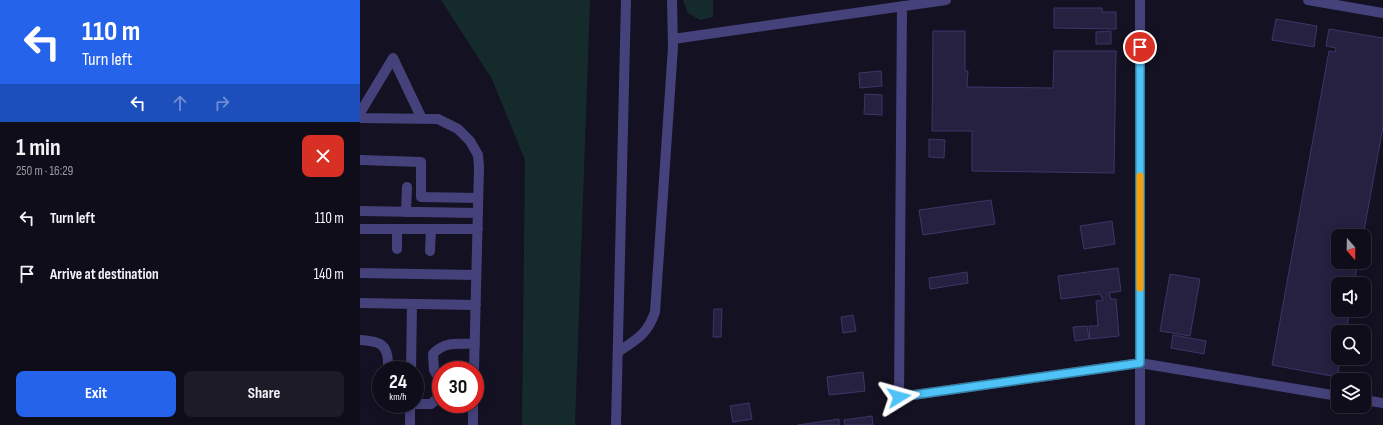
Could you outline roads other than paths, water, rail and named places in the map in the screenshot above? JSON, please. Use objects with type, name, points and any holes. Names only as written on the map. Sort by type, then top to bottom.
[{"type":"street","points":[[616,425],[626,0]]},
{"type":"street","points":[[618,352],[640,337],[650,326],[655,312],[673,39],[672,0]]},
{"type":"street","points":[[673,39],[946,0]]},
{"type":"street","points":[[1140,0],[1140,425]]},
{"type":"street","points":[[1308,0],[1383,13]]},
{"type":"street","points":[[902,6],[899,397],[1140,363],[1331,395]]},
{"type":"street","points":[[360,113],[392,58],[422,119]]},
{"type":"street","points":[[360,118],[438,119],[458,129],[470,141],[478,155],[478,229],[474,361]]},
{"type":"street","points":[[360,160],[421,162],[421,197],[478,198]]},
{"type":"street","points":[[406,212],[407,187]]},
{"type":"street","points":[[360,211],[478,213]]},
{"type":"street","points":[[360,229],[478,229]]},
{"type":"street","points":[[397,229],[397,249]]},
{"type":"street","points":[[430,251],[431,229]]},
{"type":"street","points":[[360,273],[476,275]]},
{"type":"street","points":[[360,303],[476,305]]},
{"type":"street","points":[[411,361],[412,304]]},
{"type":"street","points":[[360,340],[376,341],[384,347],[388,356],[388,361]]},
{"type":"street","points":[[433,361],[433,354],[440,347],[447,344],[475,344]]},
{"type":"street","points":[[1371,401],[1383,403]]},
{"type":"street","points":[[410,413],[410,425]]},
{"type":"street","points":[[473,413],[473,425]]}]
